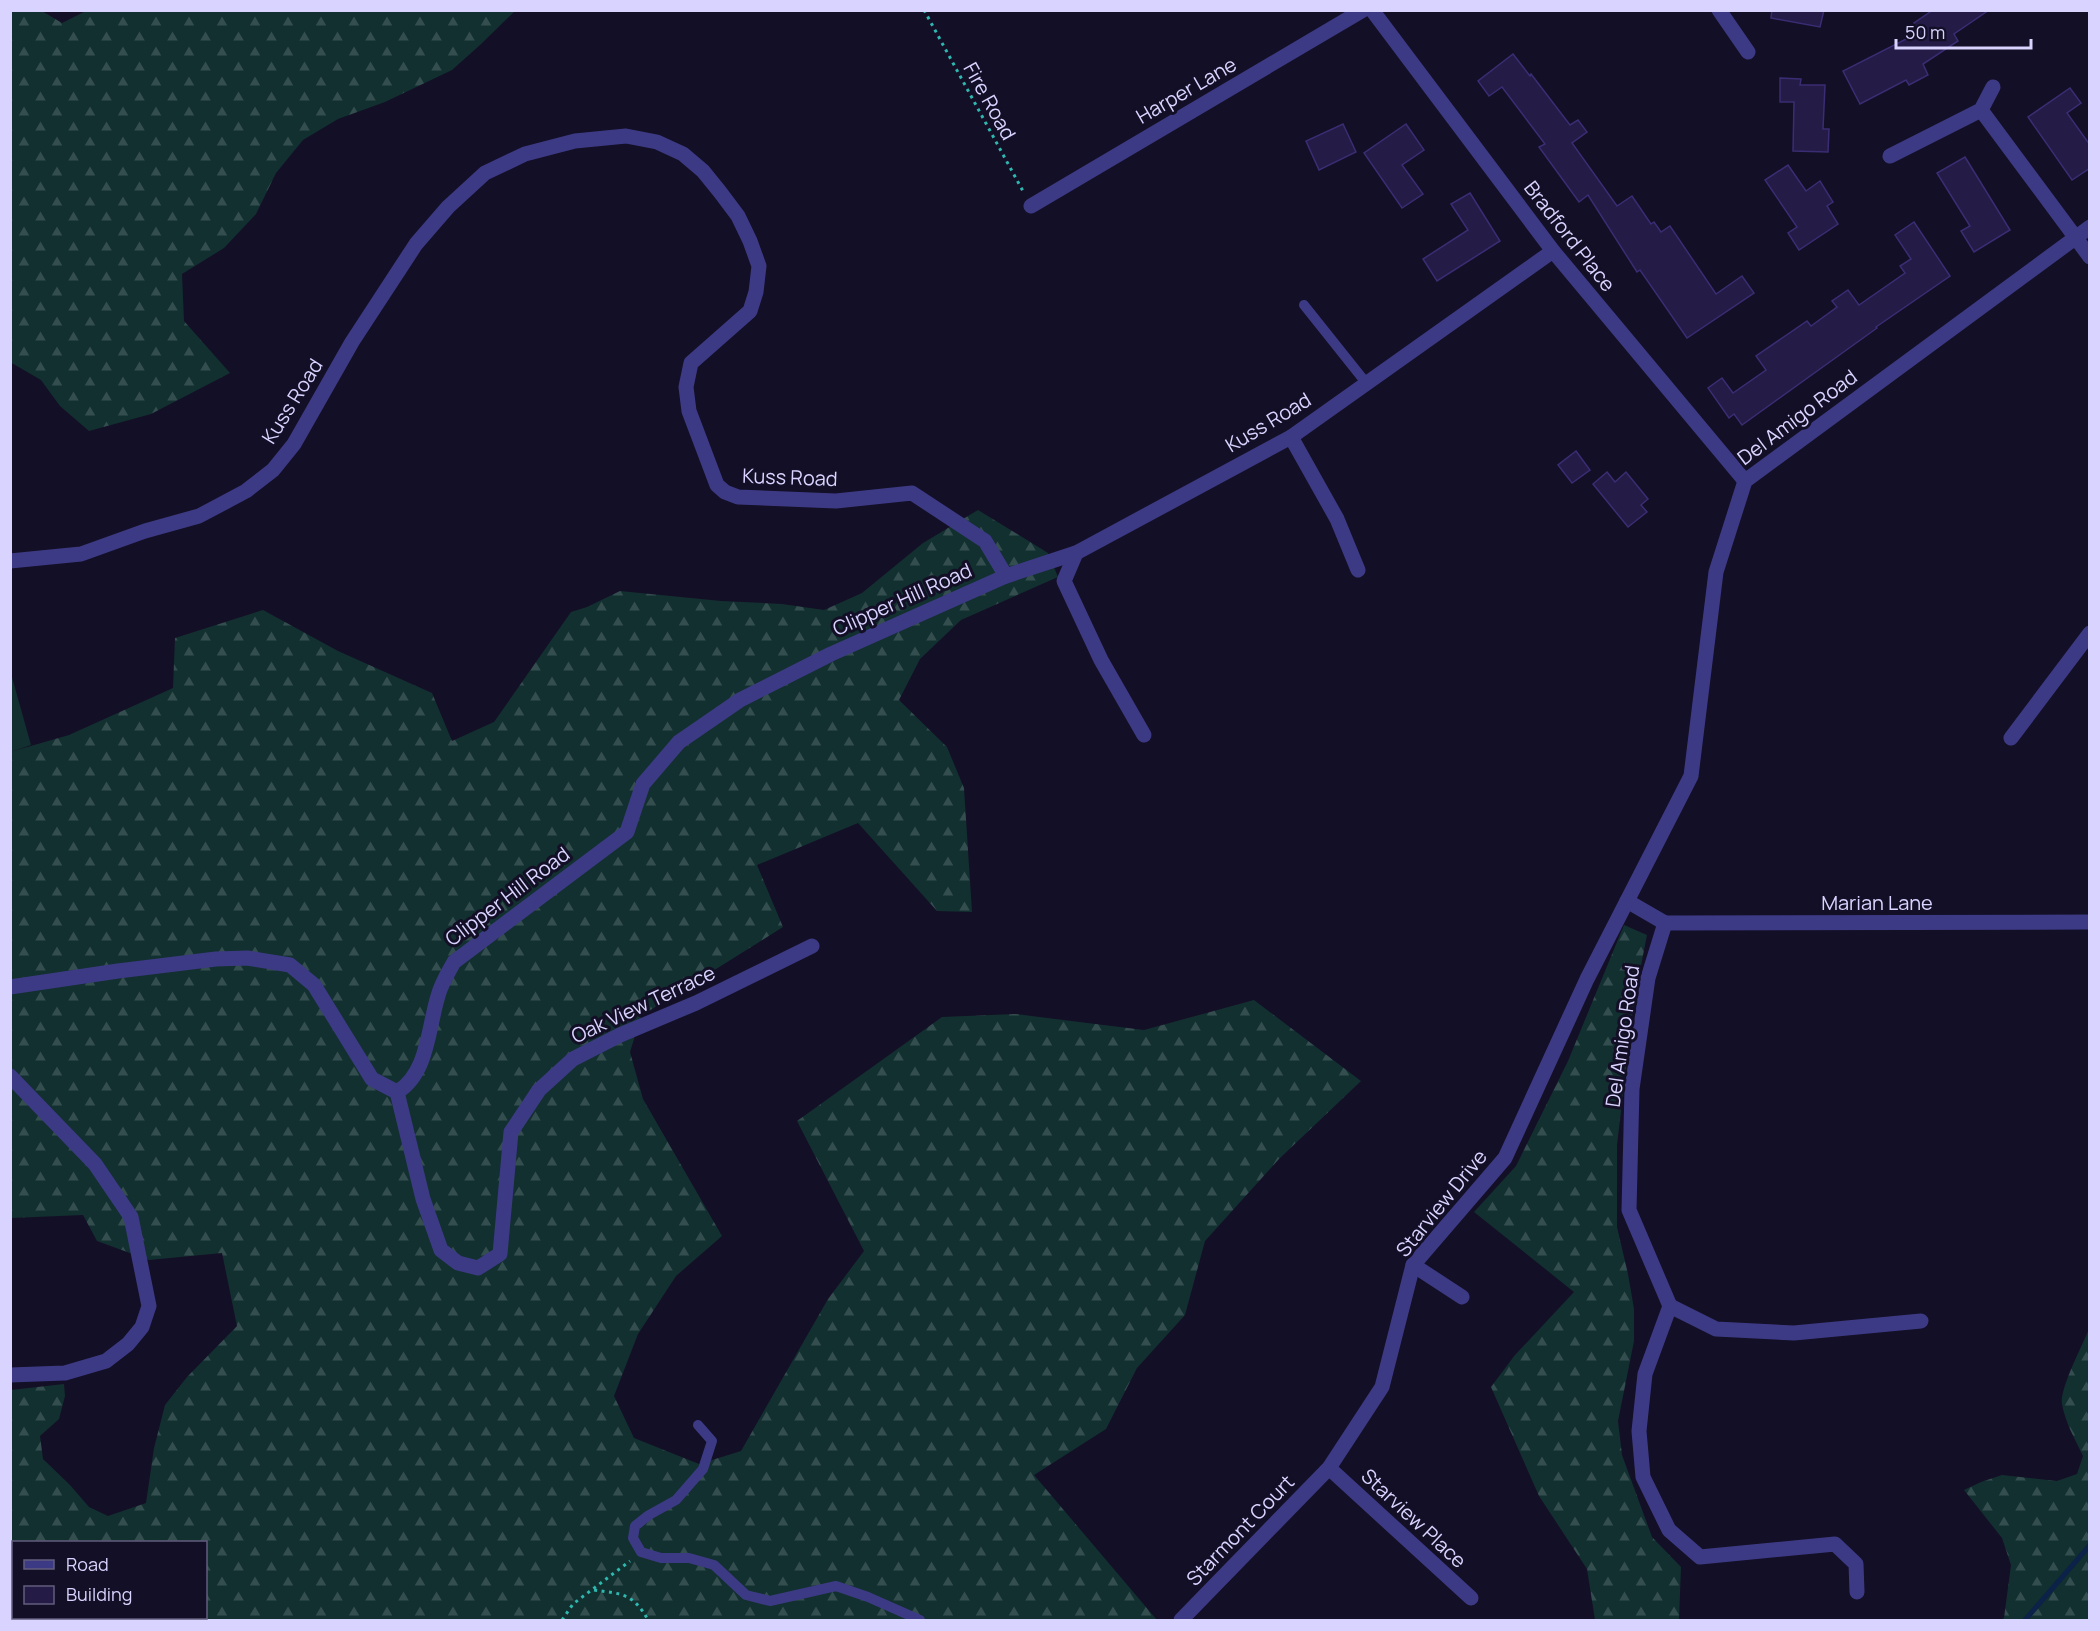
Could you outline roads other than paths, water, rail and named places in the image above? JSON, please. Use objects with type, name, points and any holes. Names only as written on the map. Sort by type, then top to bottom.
[{"type":"street","name":"Harper Lane","points":[[1030,206],[1344,15],[1364,10]]},
{"type":"street","name":"Bradford Place","points":[[1372,10],[1553,251],[1745,481]]},
{"type":"street","points":[[1719,10],[1748,52]]},
{"type":"street","points":[[1890,156],[1981,110],[1994,87]]},
{"type":"street","points":[[1981,110],[2090,257]]},
{"type":"street","name":"Kuss Road","points":[[10,561],[81,554],[146,531],[199,516],[246,490],[273,470],[294,444],[359,332],[416,244],[448,207],[485,173],[525,154],[575,141],[626,136],[657,142],[683,154],[703,171],[738,216],[750,241],[759,266],[756,291],[750,311],[691,363],[686,387],[689,411],[717,484],[724,492],[738,497],[836,501],[912,493],[985,541],[1006,576],[1076,553],[1291,437],[1553,251]]},
{"type":"street","name":"Del Amigo Road","points":[[1627,901],[1691,776],[1716,573],[1745,481],[2090,227]]},
{"type":"street","points":[[1291,437],[1337,519],[1358,570]]},
{"type":"street","points":[[1076,553],[1064,581],[1101,660],[1143,735]]},
{"type":"street","name":"Clipper Hill Road","points":[[397,1092],[406,1087],[421,1064],[438,993],[454,962],[627,832],[643,784],[679,742],[740,700],[831,654],[1006,576]]},
{"type":"street","points":[[2011,738],[2090,633]]},
{"type":"street","points":[[1627,901],[1665,923]]},
{"type":"street","name":"Starview Drive","points":[[1329,1468],[1382,1387],[1413,1264],[1505,1158],[1587,979],[1627,901]]},
{"type":"street","name":"Marian Lane","points":[[1665,923],[2090,922]]},
{"type":"street","name":"Del Amigo Road","points":[[1665,923],[1648,978],[1632,1089],[1629,1210],[1670,1306]]},
{"type":"street","name":"Oak View Terrace","points":[[397,1092],[423,1199],[441,1250],[458,1263],[478,1268],[500,1254],[511,1132],[539,1090],[573,1059],[620,1035],[696,1004],[812,946]]},
{"type":"street","points":[[10,987],[216,959],[247,958],[290,965],[314,985],[372,1079],[397,1092]]},
{"type":"street","points":[[10,1076],[95,1164],[131,1217],[149,1306],[142,1327],[128,1344],[106,1362],[65,1373],[10,1375]]},
{"type":"street","points":[[1413,1264],[1462,1297]]},
{"type":"street","points":[[1857,1592],[1856,1564],[1835,1544],[1700,1557],[1669,1530],[1644,1477],[1639,1431],[1645,1374],[1670,1306],[1716,1329],[1794,1333],[1921,1321]]},
{"type":"street","name":"Starview Place","points":[[1329,1468],[1471,1598]]},
{"type":"street","name":"Starmont Court","points":[[1181,1620],[1329,1468]]},
{"type":"lane","points":[[1304,305],[1367,384]]},
{"type":"lane","points":[[698,1425],[712,1441],[703,1469],[676,1500],[635,1526],[633,1538],[641,1552],[661,1558],[689,1558],[714,1565],[747,1596],[770,1601],[836,1586],[868,1597],[920,1620]]},
{"type":"waterway","points":[[2025,1620],[2090,1545]]}]
